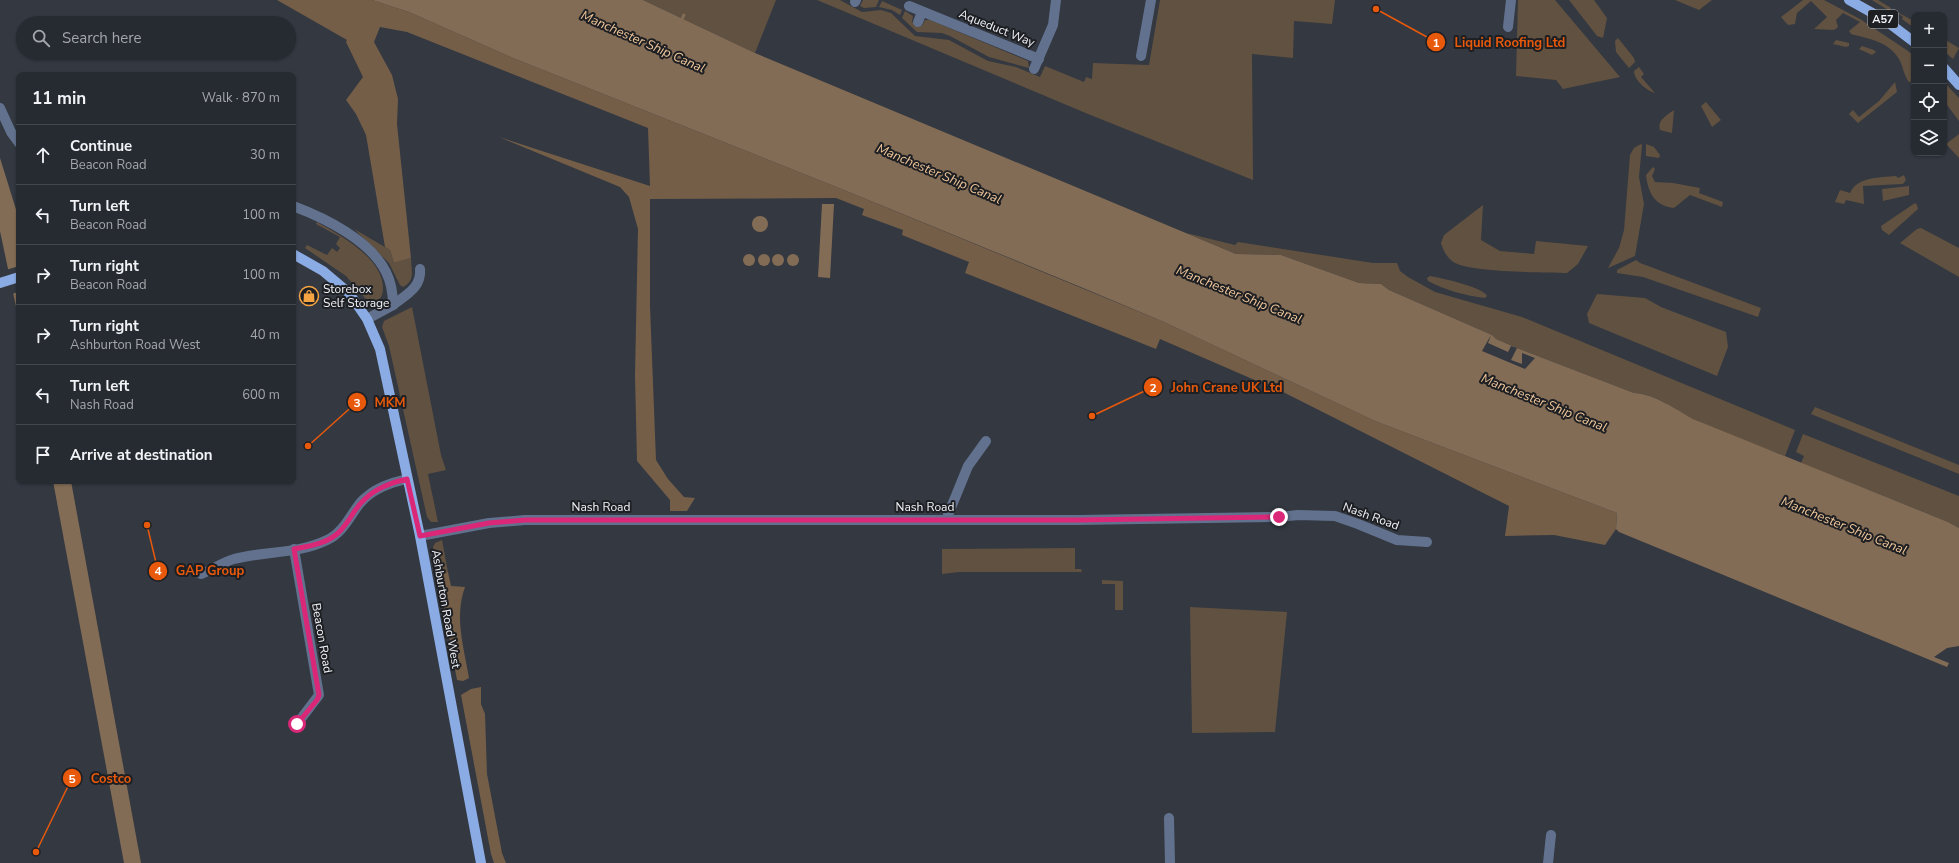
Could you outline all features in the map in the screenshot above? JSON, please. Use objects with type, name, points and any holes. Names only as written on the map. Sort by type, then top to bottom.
[{"type":"main road","name":"A57","points":[[1849,0],[1886,20],[1911,40]]},
{"type":"main road","points":[[1947,69],[1959,77]]},
{"type":"main road","points":[[1947,71],[1959,85]]},
{"type":"main road","name":"Ashburton Road West","points":[[296,255],[310,262],[336,281],[359,305],[368,319],[380,349],[420,536],[481,863]]},
{"type":"main road","points":[[0,283],[16,278]]},
{"type":"street","name":"Aqueduct Way","points":[[1034,69],[1053,25],[1056,0]]},
{"type":"street","points":[[1141,56],[1151,0]]},
{"type":"street","points":[[1508,27],[1511,0]]},
{"type":"street","name":"Aqueduct Way","points":[[909,6],[1039,59]]},
{"type":"street","points":[[918,22],[922,12]]},
{"type":"street","points":[[0,108],[16,138]]},
{"type":"street","points":[[296,207],[340,228],[370,252],[387,273],[393,305]]},
{"type":"street","points":[[368,319],[393,305],[415,288],[421,277],[420,269]]},
{"type":"street","points":[[946,520],[968,466],[986,441]]},
{"type":"street","points":[[201,574],[234,559],[315,545],[328,539],[343,528],[361,502],[368,495],[383,486],[407,479]]},
{"type":"street","name":"Nash Road","points":[[420,536],[489,523],[525,520],[1182,519],[1313,515],[1335,516],[1347,519],[1397,540],[1427,542]]},
{"type":"street","name":"Beacon Road","points":[[294,549],[319,695],[317,700],[297,724]]},
{"type":"street","points":[[1169,818],[1170,863]]},
{"type":"street","points":[[1548,863],[1550,835]]},
{"type":"shaded area","points":[[277,0],[372,0],[409,12],[513,58],[839,188],[1164,322],[1375,421],[1617,513],[1616,529],[1605,545],[1554,535],[1505,536],[1509,506],[1285,393],[1160,339],[1156,349],[965,273],[969,262],[902,235],[903,230],[862,215],[864,209],[836,198],[650,199],[650,306],[656,460],[668,479],[684,497],[695,498],[687,511],[670,511],[670,500],[637,461],[635,376],[638,229],[629,197],[620,187],[499,137],[650,186],[648,128],[407,32],[380,27],[374,42],[392,75],[398,99],[397,124],[411,258],[394,263],[390,250],[385,247],[366,135],[356,114],[346,100],[363,77],[346,42],[347,40]]},
{"type":"shaded area","points":[[643,0],[776,0],[755,53]]},
{"type":"shaded area","points":[[817,0],[840,0],[862,12],[881,10],[891,13],[915,36],[949,40],[988,61],[1016,67],[1040,77],[1045,66],[1084,82],[1086,77],[1092,79],[1093,63],[1149,65],[1160,0],[1335,0],[1332,24],[1294,21],[1293,58],[1252,54],[1253,180],[1088,114]]},
{"type":"shaded area","points":[[863,0],[879,0],[876,7],[864,8],[860,6]]},
{"type":"shaded area","points":[[1518,0],[1555,0],[1620,77],[1563,89],[1556,80],[1516,76]]},
{"type":"shaded area","points":[[1569,0],[1594,0],[1607,18],[1603,38],[1597,36]]},
{"type":"shaded area","points":[[1675,0],[1712,0],[1699,10]]},
{"type":"shaded area","points":[[1803,0],[1824,0],[1860,19],[1911,54],[1911,82],[1909,82],[1906,77],[1902,65],[1895,53],[1884,44],[1851,34],[1849,31],[1860,22],[1843,13],[1836,20],[1838,27],[1834,30],[1814,29],[1827,17],[1811,1],[1797,13],[1795,24],[1788,25],[1781,17]]},
{"type":"shaded area","points":[[1872,0],[1878,0],[1891,8],[1890,10],[1899,17]]},
{"type":"shaded area","points":[[882,1],[902,10],[900,15],[892,10],[879,7]]},
{"type":"shaded area","points":[[905,11],[913,16],[912,22],[922,26],[925,20],[930,20],[1028,61],[1029,68],[989,57],[942,33],[917,32],[902,18]]},
{"type":"shaded area","points":[[1895,11],[1911,19],[1911,26],[1902,19],[1903,17]]},
{"type":"shaded area","points":[[1618,38],[1634,58],[1635,62],[1629,68],[1616,52],[1615,41]]},
{"type":"shaded area","points":[[1836,40],[1849,43],[1849,46],[1846,47],[1833,44]]},
{"type":"shaded area","points":[[1947,41],[1959,48],[1953,59],[1947,54]]},
{"type":"shaded area","points":[[1862,46],[1876,52],[1872,55],[1859,49]]},
{"type":"shaded area","points":[[1639,67],[1644,74],[1641,77],[1655,93],[1645,88],[1636,78],[1634,71]]},
{"type":"shaded area","points":[[1895,82],[1897,92],[1858,123],[1849,114],[1853,110],[1859,117],[1879,101]]},
{"type":"shaded area","points":[[1947,85],[1959,98],[1959,121],[1947,105]]},
{"type":"shaded area","points":[[1706,102],[1721,120],[1712,127],[1701,106]]},
{"type":"shaded area","points":[[1674,110],[1672,133],[1660,130],[1659,126],[1661,121]]},
{"type":"shaded area","points":[[1959,134],[1959,158],[1947,145],[1947,143]]},
{"type":"shaded area","points":[[1641,144],[1639,177],[1644,204],[1635,256],[1608,268],[1619,248],[1624,230],[1630,155],[1634,148]]},
{"type":"shaded area","points":[[1646,144],[1654,147],[1660,155],[1659,158],[1646,156]]},
{"type":"shaded area","points":[[1653,167],[1655,169],[1652,176],[1655,182],[1673,183],[1700,188],[1699,193],[1723,202],[1722,207],[1690,195],[1674,208],[1662,205],[1654,198],[1647,182],[1646,175]]},
{"type":"shaded area","points":[[1904,175],[1906,180],[1903,184],[1863,186],[1864,204],[1846,200],[1844,204],[1835,202],[1840,190],[1850,193],[1858,183],[1870,179],[1896,176],[1898,178]]},
{"type":"shaded area","points":[[1909,186],[1909,195],[1883,201],[1882,189]]},
{"type":"shaded area","points":[[1915,203],[1918,209],[1889,235],[1882,230],[1881,226]]},
{"type":"shaded area","points":[[1483,205],[1481,240],[1500,251],[1534,254],[1536,241],[1588,246],[1578,264],[1567,273],[1489,270],[1460,265],[1452,261],[1444,250],[1441,243],[1444,235]]},
{"type":"shaded area","points":[[317,222],[359,249],[376,267],[381,277],[383,291],[380,298],[376,302],[371,305],[346,276],[305,248],[307,245],[327,255],[332,248],[337,252],[340,248],[336,244],[340,237],[316,224]]},
{"type":"shaded area","points":[[1921,228],[1959,248],[1959,277],[1900,243],[1917,229]]},
{"type":"shaded area","points":[[354,229],[390,250],[394,263],[411,258],[412,274],[410,281],[403,287],[400,285],[389,263]]},
{"type":"shaded area","points":[[1186,233],[1235,245],[1238,242],[1373,263],[1397,263],[1400,271],[1435,292],[1522,317],[1795,430],[1785,456],[1704,424],[1650,396],[1634,393],[1517,348],[1496,339],[1492,335],[1389,290],[1381,284],[1359,283],[1281,255],[1236,254]]},
{"type":"shaded area","points":[[1636,260],[1640,263],[1761,308],[1758,317],[1643,277],[1617,273],[1617,270]]},
{"type":"shaded area","points":[[1430,276],[1470,286],[1478,289],[1487,296],[1485,298],[1478,297],[1448,290],[1428,281],[1427,278]]},
{"type":"shaded area","points":[[1597,294],[1645,298],[1661,307],[1726,332],[1728,347],[1717,376],[1589,323],[1587,314]]},
{"type":"shaded area","points":[[412,307],[441,455],[446,470],[428,474],[438,522],[431,522],[427,517],[389,346],[382,327],[384,321]]},
{"type":"shaded area","points":[[1815,407],[1959,465],[1959,474],[1811,414]]},
{"type":"shaded area","points":[[1803,434],[1959,496],[1959,528],[1948,522],[1801,463],[1804,456],[1796,452]]},
{"type":"shaded area","points":[[442,540],[448,572],[438,574],[433,547],[435,543]]},
{"type":"shaded area","points":[[1075,548],[1075,569],[1081,569],[1082,572],[959,572],[942,574],[942,549]]},
{"type":"shaded area","points":[[448,572],[451,586],[465,587],[460,610],[460,621],[469,678],[463,681],[457,680],[438,574]]},
{"type":"shaded area","points":[[1102,580],[1123,581],[1123,610],[1115,610],[1115,584],[1102,584]]},
{"type":"shaded area","points":[[1190,607],[1287,612],[1275,732],[1192,733]]},
{"type":"shaded area","points":[[481,687],[481,704],[485,714],[487,774],[502,853],[506,863],[494,863],[491,854],[461,695],[471,689]]},
{"type":"water","name":"Manchester Ship Canal","points":[[372,0],[643,0],[755,53],[1236,254],[1281,255],[1359,283],[1381,284],[1389,290],[1492,335],[1496,339],[1517,348],[1634,393],[1650,396],[1693,419],[1948,522],[1959,528],[1959,646],[1947,648],[1934,657],[1949,663],[1947,667],[1619,532],[1616,529],[1617,513],[1375,421],[1164,322],[1083,288],[839,188],[513,58],[409,12]]},
{"type":"water","points":[[0,158],[16,209],[16,307],[0,231]]},
{"type":"water","points":[[822,204],[834,204],[830,278],[818,277]]},
{"type":"water","points":[[757,216],[763,216],[768,221],[766,230],[763,232],[757,232],[752,227],[752,221]]},
{"type":"water","points":[[747,254],[751,254],[755,260],[751,266],[747,266],[743,262],[743,258]]},
{"type":"water","points":[[762,254],[766,254],[770,260],[766,266],[762,266],[758,262],[758,258]]},
{"type":"water","points":[[776,254],[780,254],[784,260],[780,266],[776,266],[772,262],[772,258]]},
{"type":"water","points":[[791,254],[795,254],[799,260],[795,266],[791,266],[787,262],[787,258]]},
{"type":"water","points":[[54,484],[72,484],[141,863],[124,863]]},
{"type":"pier","points":[[16,267],[16,293],[11,294],[6,270]]},
{"type":"pier","points":[[1491,335],[1488,343],[1508,352],[1511,346],[1517,348],[1511,360],[1522,364],[1522,353],[1535,358],[1525,369],[1482,351]]},
{"type":"waterway","points":[[682,19],[684,15]]},
{"type":"place","name":"Liquid Roofing Ltd","points":[[1376,9]]},
{"type":"place","name":"Storebox Self Storage","points":[[309,296]]},
{"type":"place","name":"John Crane UK Ltd","points":[[1092,416]]},
{"type":"place","name":"MKM","points":[[308,446]]},
{"type":"place","name":"GAP Group","points":[[147,525]]},
{"type":"place","name":"Costco","points":[[36,852]]},
{"type":"route","points":[[297,724],[317,700],[319,692],[312,660],[294,549],[320,543],[337,534],[368,495],[383,486],[407,479],[420,536],[460,527],[525,520],[1078,520],[1279,517]]}]
